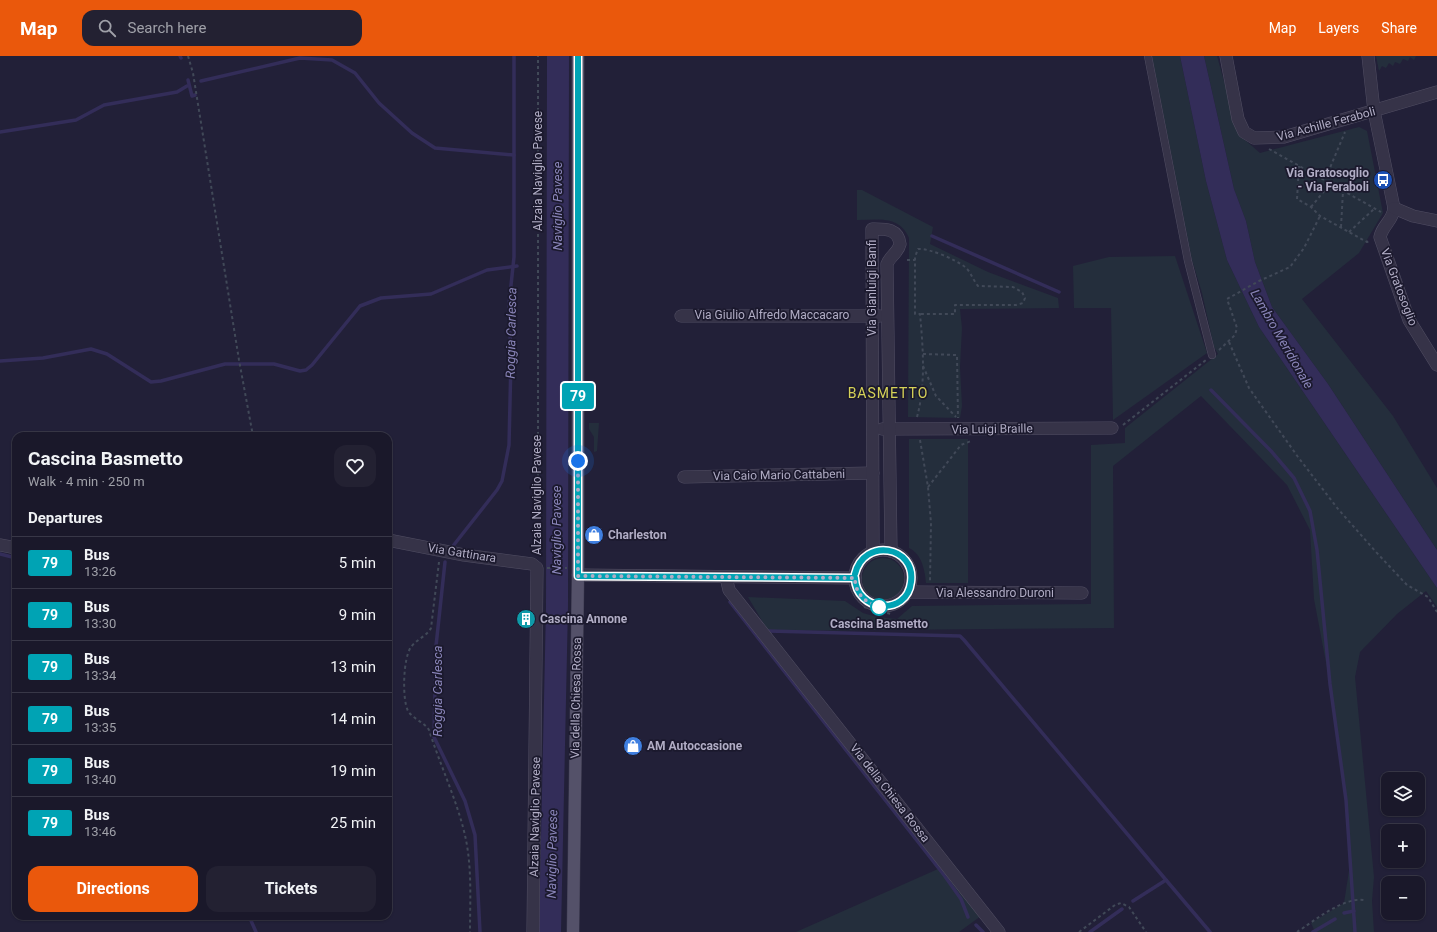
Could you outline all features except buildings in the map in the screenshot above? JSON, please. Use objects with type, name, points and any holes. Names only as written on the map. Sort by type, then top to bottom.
[{"type":"main road","name":"Via della Chiesa Rossa","points":[[573,932],[573,572],[578,56]]},
{"type":"street","name":"Via Achille Feraboli","points":[[1226,56],[1238,119],[1244,132],[1254,138],[1284,137],[1437,92]]},
{"type":"street","points":[[1368,56],[1374,111],[1394,208],[1413,216],[1437,221]]},
{"type":"street","name":"Via Gratosoglio","points":[[1394,208],[1393,216],[1383,229],[1380,236],[1409,320],[1437,365]]},
{"type":"street","name":"Via Gianluigi Banfi","points":[[873,552],[872,230],[884,229],[891,230],[896,233],[900,244],[897,252],[890,258],[887,264],[891,551]]},
{"type":"street","name":"Via Giulio Alfredo Maccacaro","points":[[681,316],[887,316]]},
{"type":"street","name":"Via Luigi Braille","points":[[873,429],[1117,427]]},
{"type":"street","name":"Via Caio Mario Cattabeni","points":[[684,477],[873,473]]},
{"type":"street","name":"Via Gattinara","points":[[392,541],[535,565]]},
{"type":"street","points":[[0,545],[12,547]]},
{"type":"street","points":[[891,551],[901,556],[910,569],[911,583],[908,592],[903,599],[894,604],[877,606],[867,602],[860,594],[855,585],[855,578],[860,561],[873,552],[891,551]]},
{"type":"street","name":"Alzaia Naviglio Pavese","points":[[533,932],[538,574],[535,565]]},
{"type":"street","points":[[573,572],[726,577],[855,578]]},
{"type":"street","name":"Via della Chiesa Rossa","points":[[726,577],[729,590],[999,932]]},
{"type":"street","name":"Via Alessandro Duroni","points":[[908,592],[1082,593]]},
{"type":"lane","points":[[1148,56],[1188,261],[1212,355]]},
{"type":"path","points":[[188,56],[193,73],[240,368],[252,432]]},
{"type":"path","name":"Alzaia Naviglio Pavese","points":[[535,565],[538,559],[538,56]]},
{"type":"path","points":[[1330,184],[1327,174],[1346,129]]},
{"type":"path","points":[[1269,150],[1374,208],[1349,232]]},
{"type":"path","points":[[1300,166],[1297,199],[1311,207],[1320,216],[1367,242],[1380,236]]},
{"type":"path","points":[[1311,207],[1330,184]]},
{"type":"path","points":[[1341,227],[1343,191]]},
{"type":"path","points":[[1117,427],[1228,342],[1237,328],[1227,303],[1227,299],[1231,295],[1290,267],[1304,248],[1320,216]]},
{"type":"path","points":[[925,248],[964,266],[978,286],[1013,287],[1022,292],[1025,298],[1023,303],[1016,305],[955,305],[955,314],[920,314],[915,314],[915,260],[918,249],[925,248]]},
{"type":"path","points":[[907,260],[915,260]]},
{"type":"path","points":[[916,420],[920,399],[923,354],[920,314]]},
{"type":"path","points":[[1228,342],[1249,388],[1298,457],[1338,509],[1408,585],[1428,597],[1437,612]]},
{"type":"path","points":[[922,364],[936,396],[958,419],[957,355],[923,354]]},
{"type":"path","points":[[919,436],[928,487],[930,523],[930,584]]},
{"type":"path","points":[[928,487],[962,445],[966,442],[974,441]]},
{"type":"path","points":[[440,550],[431,628],[426,635],[412,646],[405,661],[407,706],[410,713],[423,723],[429,730],[463,827],[468,857],[470,932]]},
{"type":"path","points":[[552,568],[561,568],[573,572]]},
{"type":"path","points":[[864,607],[891,614]]},
{"type":"path","points":[[1297,932],[1344,903],[1364,900]]},
{"type":"path","points":[[1079,932],[1114,904],[1120,903],[1129,907],[1146,932]]},
{"type":"shaded area","points":[[1152,56],[1180,56],[1206,181],[1227,260],[1259,327],[1437,588],[1437,607],[1426,591],[1397,614],[1360,652],[1355,677],[1374,877],[1372,901],[1374,932],[1315,932],[1311,923],[1344,903],[1350,864],[1346,800],[1330,684],[1314,599],[1310,530],[1287,485],[1201,396],[1113,466],[1114,628],[768,631],[748,597],[845,601],[863,613],[877,617],[897,619],[912,606],[1091,604],[1091,445],[1125,443],[1125,428],[1218,354],[1214,347],[1202,293],[1192,260]]},
{"type":"shaded area","points":[[1204,56],[1217,56],[1235,121],[1245,140],[1260,153],[1359,127],[1367,131],[1383,213],[1359,253],[1302,299],[1393,416],[1437,488],[1437,550],[1328,384],[1272,307],[1255,262],[1246,221],[1234,189]]},
{"type":"shaded area","points":[[1376,56],[1416,56],[1414,60],[1410,57],[1408,61],[1403,59],[1400,64],[1395,62],[1393,66],[1389,63],[1386,68],[1382,66],[1379,71]]},
{"type":"shaded area","points":[[857,190],[862,190],[933,227],[930,244],[988,272],[1058,298],[1059,308],[960,309],[962,328],[960,367],[962,406],[960,418],[908,417],[909,238],[900,225],[894,222],[887,220],[857,220]]},
{"type":"shaded area","points":[[1175,256],[1207,353],[1113,420],[1111,308],[1074,308],[1073,266],[1109,257]]},
{"type":"shaded area","points":[[589,423],[599,423],[597,451],[594,452],[594,437],[589,429]]},
{"type":"shaded area","points":[[909,439],[968,439],[968,583],[926,583],[922,563],[917,554],[909,548]]},
{"type":"shaded area","points":[[879,558],[887,558],[895,561],[901,567],[904,579],[901,591],[895,597],[887,600],[879,600],[871,597],[865,591],[862,583],[862,575],[865,567],[871,561]]},
{"type":"shaded area","points":[[947,865],[985,913],[959,932],[796,932]]},
{"type":"water","name":"Naviglio Pavese","points":[[547,56],[569,56],[568,606],[561,932],[539,932],[546,607]]},
{"type":"water","name":"Lambro Meridionale","points":[[1180,56],[1204,56],[1234,189],[1246,221],[1255,262],[1272,307],[1328,384],[1437,550],[1437,588],[1259,327],[1227,260],[1206,181]]},
{"type":"waterway","name":"Roggia Carlesca","points":[[453,546],[497,490],[502,481],[509,445],[511,359],[509,304],[514,257],[514,56]]},
{"type":"waterway","points":[[201,81],[300,58],[332,60],[355,73],[379,103],[412,133],[435,148],[514,155]]},
{"type":"waterway","points":[[188,80],[192,96],[195,95]]},
{"type":"waterway","points":[[0,132],[76,120],[104,105],[177,92],[187,86]]},
{"type":"waterway","points":[[932,236],[1059,292]]},
{"type":"waterway","points":[[0,361],[43,358],[91,349],[107,354],[151,382],[161,381],[225,364],[274,364],[300,371],[306,370],[312,365],[360,306],[381,298],[431,294],[487,270],[517,266]]},
{"type":"waterway","points":[[1211,390],[1271,451],[1294,478],[1310,511],[1317,550],[1330,684],[1346,800],[1355,932]]},
{"type":"waterway","points":[[0,554],[12,557]]},
{"type":"waterway","name":"Roggia Carlesca","points":[[445,562],[436,646],[434,737],[465,801],[475,835],[480,932]]},
{"type":"waterway","points":[[730,602],[944,875],[961,899],[968,917]]},
{"type":"waterway","points":[[768,631],[960,636],[1166,880]]},
{"type":"waterway","points":[[1133,901],[1166,880],[1210,932]]},
{"type":"waterway","points":[[1090,932],[1122,909]]},
{"type":"waterway","points":[[1344,913],[1354,911]]},
{"type":"waterway","points":[[1313,932],[1335,919]]},
{"type":"waterway","points":[[251,920],[256,932]]},
{"type":"waterway","points":[[976,925],[983,932]]},
{"type":"bus line","name":"79","points":[[578,56],[578,576],[855,578],[856,588],[864,600],[870,604],[884,607],[891,606],[903,599],[908,592],[912,576],[906,561],[898,554],[889,550],[874,551],[865,556],[858,564],[855,574]]},
{"type":"place","name":"Via Gratosoglio - Via Feraboli","points":[[1383,180]]},
{"type":"place","name":"Charleston","points":[[594,535]]},
{"type":"place","name":"Cascina Basmetto","points":[[879,607]]},
{"type":"place","name":"Cascina Annone","points":[[526,619]]},
{"type":"place","name":"AM Autoccasione","points":[[633,746]]},
{"type":"district","name":"BASMETTO","points":[[888,393]]},
{"type":"route","points":[[578,461],[578,576],[855,578],[856,588],[864,600],[879,607]]}]
